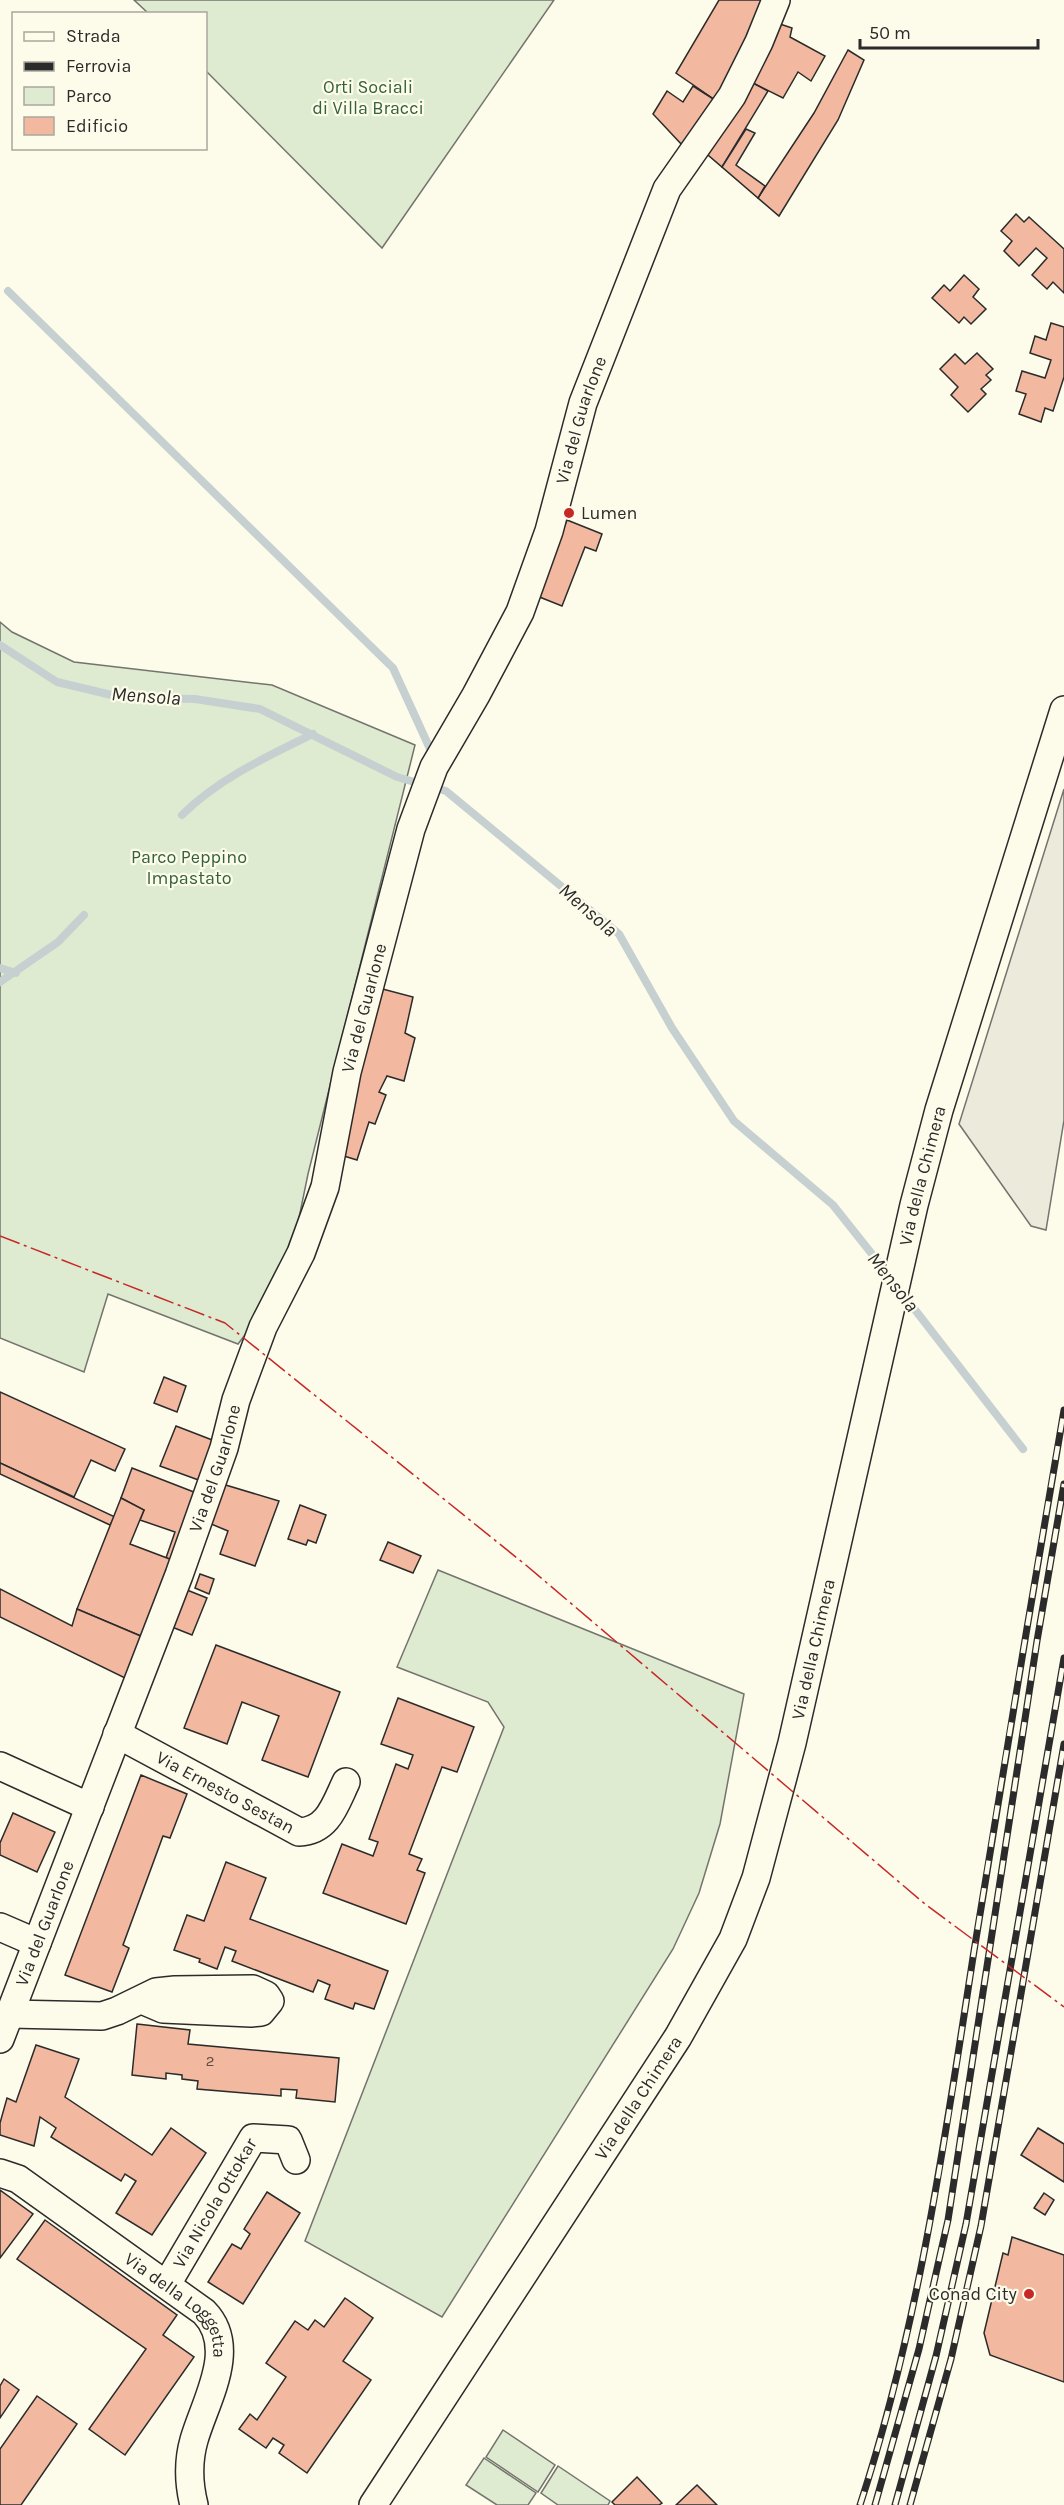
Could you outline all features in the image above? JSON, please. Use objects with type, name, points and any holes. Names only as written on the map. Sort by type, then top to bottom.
[{"type":"street","name":"Via del Guarlone","points":[[0,2039],[179,1575],[224,1448],[236,1400],[263,1327],[301,1252],[325,1186],[346,1072],[411,829],[434,767],[476,695],[522,606],[549,531],[583,403],[666,189],[732,96],[776,0]]},
{"type":"street","name":"Via della Chimera","points":[[373,2505],[678,2037],[723,1958],[741,1919],[765,1849],[792,1743],[939,1110],[1064,710]]},
{"type":"street","name":"Via Ernesto Sestan","points":[[117,1734],[299,1832],[315,1830],[327,1821],[346,1782]]},
{"type":"street","points":[[0,1766],[90,1807]]},
{"type":"street","points":[[0,1927],[37,1943]]},
{"type":"street","points":[[10,2014],[102,2016],[142,2000]]},
{"type":"street","name":"Via Nicola Ottokar","points":[[167,2284],[253,2139],[288,2140],[296,2160]]},
{"type":"street","name":"Via della Loggetta","points":[[0,2173],[18,2179],[167,2284],[204,2312],[214,2326],[219,2338],[219,2360],[213,2389],[194,2442],[190,2484],[194,2505]]},
{"type":"green space","name":"Orti Sociali di Villa Bracci","points":[[134,0],[554,0],[382,248],[207,72],[207,12],[147,12]]},
{"type":"green space","name":"Parco Peppino Impastato","points":[[0,622],[12,632],[74,662],[272,685],[415,745],[308,1174],[286,1281],[238,1344],[108,1294],[84,1372],[0,1338]]},
{"type":"green space","points":[[438,1570],[744,1694],[720,1824],[699,1893],[673,1949],[442,2317],[305,2241],[504,1727],[488,1702],[397,1667]]},
{"type":"green space","points":[[503,2430],[555,2465],[538,2492],[486,2457]]},
{"type":"green space","points":[[484,2458],[536,2493],[528,2505],[497,2505],[466,2485]]},
{"type":"green space","points":[[558,2466],[610,2501],[608,2505],[558,2505],[541,2493]]},
{"type":"shaded area","points":[[1064,789],[1064,1120],[1046,1230],[1031,1226],[959,1124]]},
{"type":"building","points":[[719,0],[768,0],[718,102],[676,73]]},
{"type":"building","points":[[774,22],[792,28],[790,37],[825,56],[811,81],[798,72],[783,98],[747,80]]},
{"type":"building","points":[[848,50],[864,60],[838,120],[779,216],[758,198],[814,113]]},
{"type":"building","points":[[747,80],[768,91],[722,167],[708,155]]},
{"type":"building","points":[[693,86],[718,102],[684,147],[653,114],[667,91],[683,102]]},
{"type":"building","points":[[746,129],[755,133],[736,165],[765,186],[758,198],[722,167]]},
{"type":"building","points":[[1016,214],[1024,222],[1029,217],[1064,249],[1064,293],[1053,282],[1047,289],[1032,275],[1047,258],[1036,248],[1019,266],[1004,251],[1012,241],[1001,231]]},
{"type":"building","points":[[964,275],[979,289],[973,297],[986,309],[971,324],[964,317],[959,323],[932,298],[944,285],[950,291]]},
{"type":"building","points":[[1051,323],[1064,327],[1064,377],[1053,411],[1045,408],[1041,422],[1019,414],[1026,394],[1016,391],[1022,371],[1045,378],[1051,360],[1030,353],[1035,336],[1046,340]]},
{"type":"building","points":[[977,353],[993,369],[986,375],[991,380],[981,389],[986,394],[968,412],[951,395],[958,387],[940,369],[955,354],[965,364]]},
{"type":"building","points":[[567,520],[602,534],[596,551],[585,547],[562,606],[537,596]]},
{"type":"building","points":[[375,987],[413,997],[405,1033],[415,1038],[404,1081],[387,1076],[379,1092],[386,1095],[375,1124],[369,1122],[357,1160],[334,1153]]},
{"type":"building","points":[[164,1377],[186,1386],[177,1412],[154,1403]]},
{"type":"building","points":[[0,1392],[125,1449],[115,1471],[91,1460],[74,1497],[0,1463]]},
{"type":"building","points":[[176,1426],[220,1443],[204,1482],[160,1466]]},
{"type":"building","points":[[0,1463],[115,1517],[110,1525],[0,1474]]},
{"type":"building","points":[[132,1468],[199,1494],[175,1561],[166,1558],[175,1532],[140,1520],[144,1510],[121,1498]]},
{"type":"building","points":[[219,1483],[279,1501],[255,1566],[220,1554],[228,1531],[204,1521]]},
{"type":"building","points":[[121,1498],[144,1510],[130,1544],[175,1561],[143,1637],[77,1609]]},
{"type":"building","points":[[300,1505],[326,1515],[316,1543],[308,1540],[306,1545],[288,1539]]},
{"type":"building","points":[[388,1542],[421,1556],[413,1573],[380,1560]]},
{"type":"building","points":[[200,1574],[214,1579],[209,1594],[195,1588]]},
{"type":"building","points":[[0,1589],[72,1626],[77,1609],[143,1637],[125,1678],[0,1617]]},
{"type":"building","points":[[187,1590],[207,1598],[192,1635],[172,1627]]},
{"type":"building","points":[[216,1645],[340,1692],[308,1777],[262,1760],[279,1716],[242,1702],[227,1744],[184,1728]]},
{"type":"building","points":[[398,1698],[474,1727],[457,1772],[442,1767],[409,1854],[422,1859],[417,1870],[425,1873],[406,1924],[323,1893],[342,1844],[373,1856],[378,1842],[369,1839],[396,1764],[408,1769],[413,1755],[381,1744]]},
{"type":"building","points":[[141,1775],[187,1794],[170,1838],[163,1836],[123,1945],[129,1948],[112,1992],[65,1975]]},
{"type":"building","points":[[13,1813],[55,1832],[37,1872],[0,1855],[0,1843]]},
{"type":"building","points":[[226,1862],[266,1878],[250,1919],[388,1971],[374,2009],[355,2003],[353,2009],[325,1999],[330,1985],[318,1980],[313,1992],[232,1961],[236,1951],[225,1947],[217,1969],[199,1962],[200,1959],[174,1950],[187,1915],[204,1921]]},
{"type":"building","points":[[137,2024],[190,2030],[188,2044],[339,2058],[335,2102],[296,2098],[297,2090],[281,2089],[281,2096],[197,2089],[198,2081],[182,2079],[182,2075],[166,2073],[166,2079],[132,2075]]},
{"type":"building","points":[[36,2045],[79,2059],[65,2097],[152,2155],[171,2128],[206,2153],[152,2235],[116,2213],[136,2181],[125,2174],[121,2181],[51,2137],[56,2128],[40,2117],[34,2146],[0,2135],[0,2123],[7,2098],[16,2102]]},
{"type":"building","points":[[1038,2128],[1064,2144],[1064,2182],[1021,2155]]},
{"type":"building","points":[[0,2190],[33,2214],[0,2258]]},
{"type":"building","points":[[267,2192],[300,2213],[243,2304],[208,2282],[232,2244],[241,2249],[250,2234],[244,2229]]},
{"type":"building","points":[[1044,2193],[1054,2200],[1045,2215],[1034,2208]]},
{"type":"building","points":[[45,2220],[177,2315],[163,2335],[194,2357],[125,2455],[89,2429],[146,2349],[17,2259]]},
{"type":"building","name":"Conad City","points":[[1012,2237],[1064,2255],[1064,2382],[990,2355],[984,2333],[1003,2253],[1008,2255]]},
{"type":"building","points":[[345,2298],[373,2318],[343,2361],[371,2380],[307,2473],[279,2453],[284,2445],[273,2438],[266,2448],[239,2429],[250,2414],[257,2420],[286,2377],[266,2363],[295,2321],[308,2330],[315,2320],[324,2327]]},
{"type":"building","points":[[4,2379],[19,2390],[0,2418],[0,2386]]},
{"type":"building","points":[[37,2396],[77,2424],[21,2505],[0,2505],[0,2449]]},
{"type":"building","points":[[637,2477],[662,2503],[659,2505],[615,2505],[612,2502]]},
{"type":"building","points":[[697,2485],[717,2505],[676,2505]]},
{"type":"waterway","points":[[8,291],[393,668],[431,751],[430,755]]},
{"type":"waterway","name":"Mensola","points":[[0,645],[57,682],[120,697],[195,699],[260,709],[397,777],[446,791],[619,934],[672,1028],[734,1121],[833,1205],[891,1278]]},
{"type":"waterway","points":[[182,815],[227,779],[313,734]]},
{"type":"waterway","points":[[0,982],[58,942],[84,915]]},
{"type":"waterway","points":[[0,968],[16,973]]},
{"type":"waterway","name":"Mensola","points":[[902,1293],[1023,1449]]},
{"type":"railway","points":[[860,2505],[899,2369],[928,2231],[1064,1410]]},
{"type":"railway","points":[[875,2505],[919,2349],[948,2220],[1037,1641],[1064,1484]]},
{"type":"railway","points":[[895,2505],[936,2356],[966,2224],[1064,1658]]},
{"type":"railway","points":[[910,2505],[951,2359],[981,2226],[1064,1744]]},
{"type":"power","points":[[0,1236],[225,1323],[527,1566],[925,1904],[1064,2007]]},
{"type":"place","name":"Lumen","points":[[569,513]]},
{"type":"place","name":"Conad City","points":[[1029,2294]]}]
